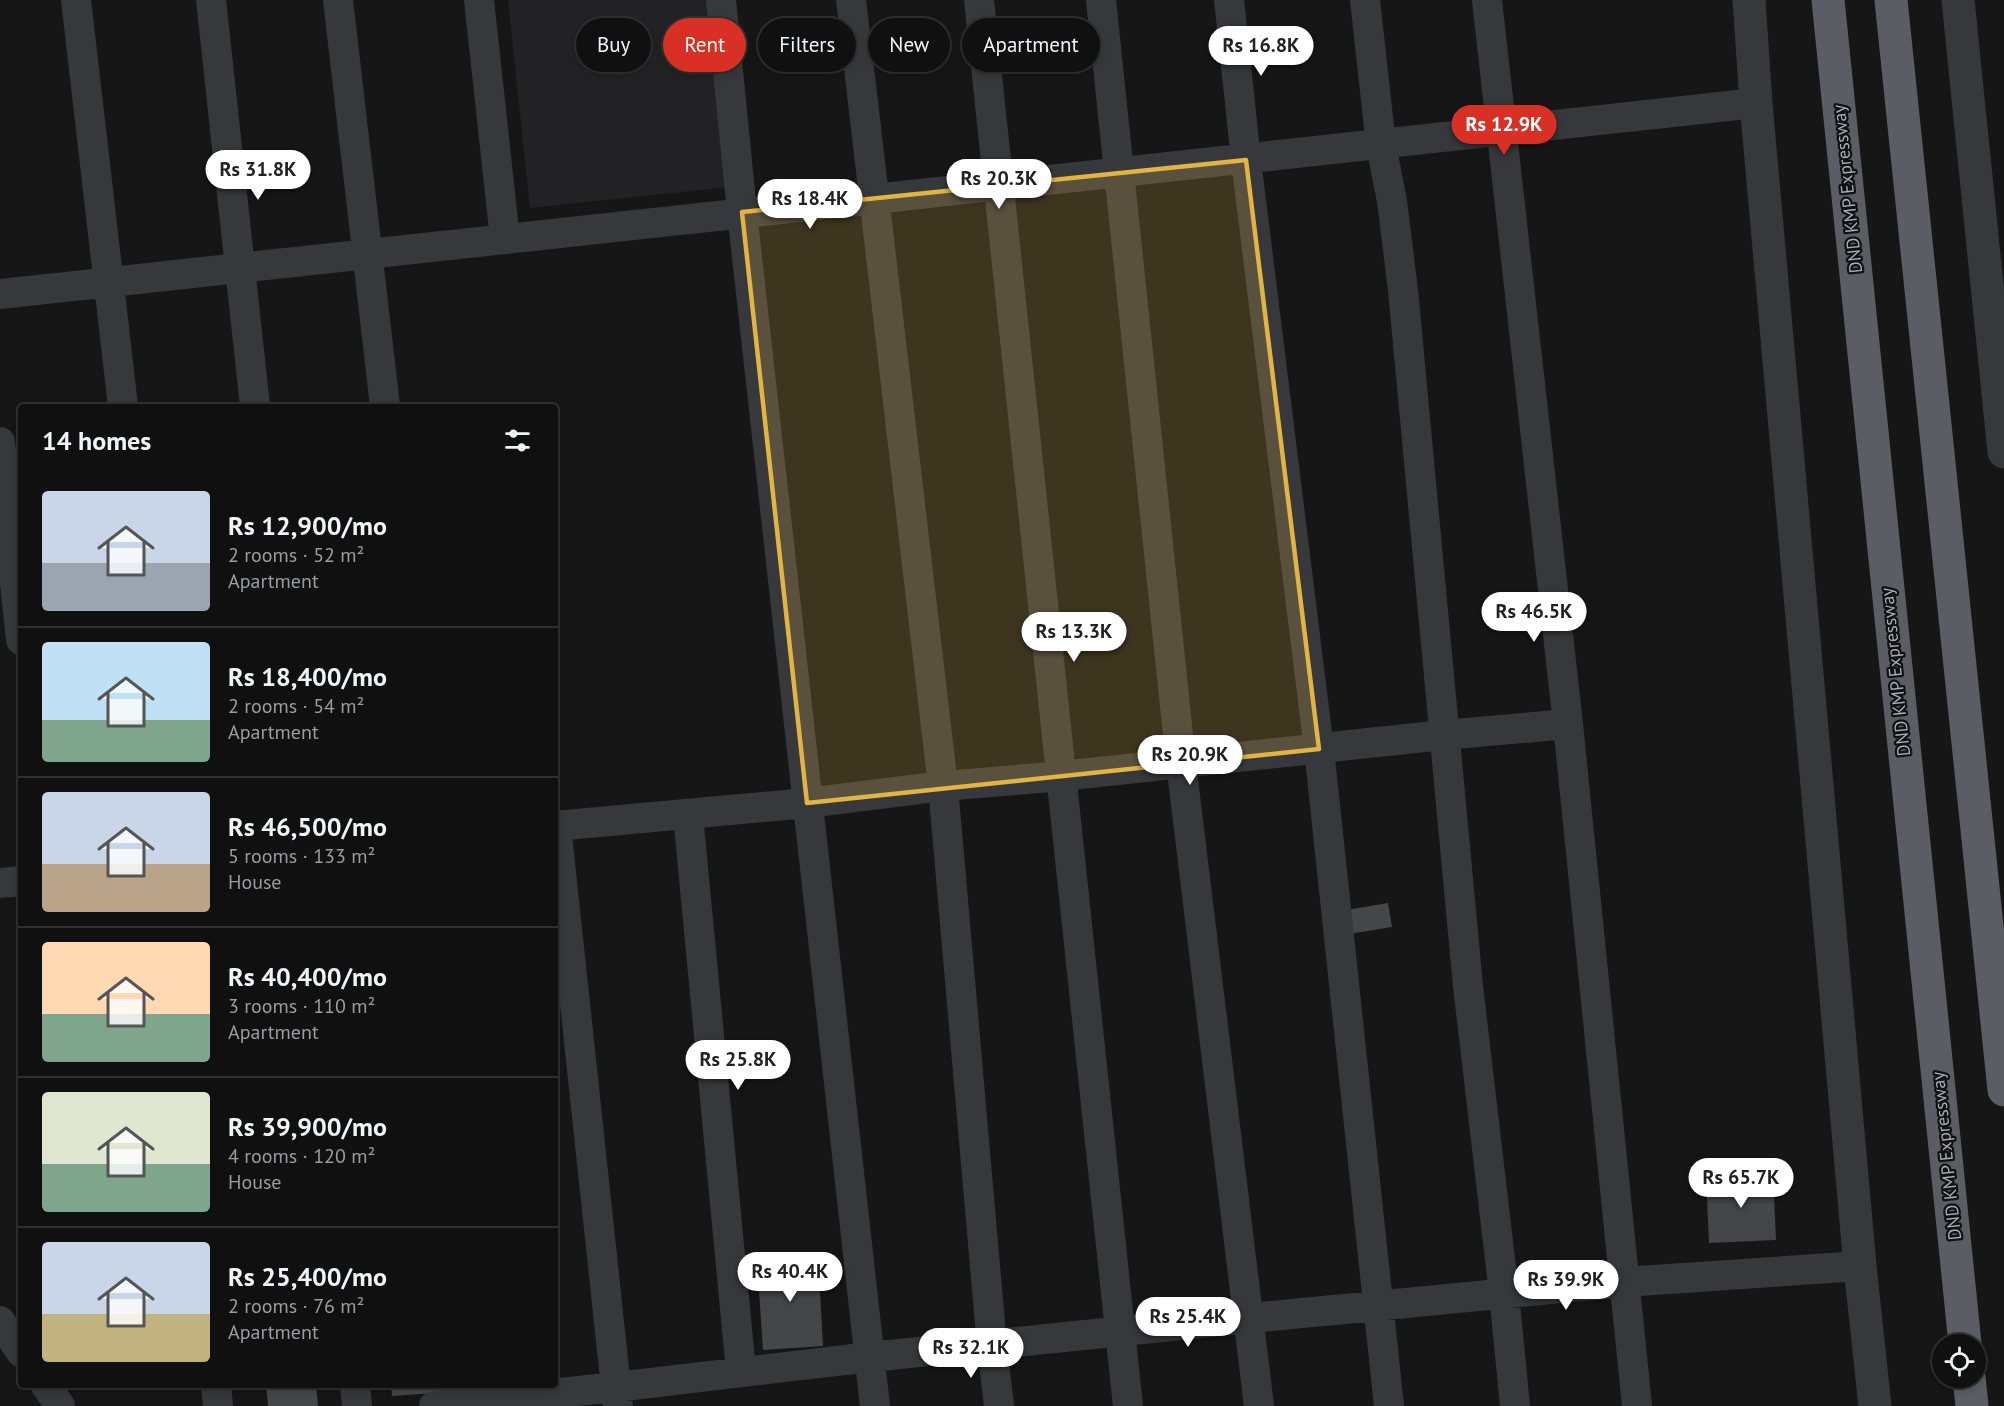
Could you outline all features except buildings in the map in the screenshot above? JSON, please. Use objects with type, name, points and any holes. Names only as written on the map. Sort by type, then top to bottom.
[{"type":"highway","name":"DND KMP Expressway","points":[[1828,0],[1964,1334]]},
{"type":"highway","points":[[1891,0],[2004,1090]]},
{"type":"highway","points":[[1970,1388],[1972,1406]]},
{"type":"street","points":[[76,0],[123,404]]},
{"type":"street","points":[[211,0],[255,404]]},
{"type":"street","points":[[338,0],[385,404]]},
{"type":"street","points":[[479,0],[505,239]]},
{"type":"street","points":[[721,0],[742,212],[875,1406]]},
{"type":"street","points":[[851,0],[943,786],[999,1406]]},
{"type":"street","points":[[979,0],[1128,1406]]},
{"type":"street","points":[[1101,0],[1181,763],[1260,1406]]},
{"type":"street","points":[[1229,0],[1246,160],[1319,749],[1389,1406]]},
{"type":"street","points":[[1365,0],[1381,145],[1392,201],[1403,290],[1468,986],[1515,1406]]},
{"type":"street","points":[[1487,0],[1568,724],[1637,1406]]},
{"type":"street","points":[[1749,0],[1756,103],[1860,1266],[1875,1406]]},
{"type":"street","points":[[1958,0],[2004,452]]},
{"type":"street","points":[[0,294],[1756,103]]},
{"type":"street","points":[[0,442],[18,612]]},
{"type":"street","points":[[558,826],[688,815],[943,786],[1568,724]]},
{"type":"street","points":[[688,815],[741,1371]]},
{"type":"street","points":[[558,845],[617,1397]]},
{"type":"street","points":[[0,884],[18,881]]},
{"type":"street","points":[[434,1406],[493,1397],[617,1397],[741,1371],[870,1357],[1504,1293],[1624,1282],[1860,1266]]},
{"type":"street","points":[[0,1322],[18,1348]]},
{"type":"street","points":[[48,1388],[60,1406]]},
{"type":"street","points":[[216,1388],[218,1406]]},
{"type":"street","points":[[355,1388],[357,1406]]},
{"type":"highlighted area","points":[[1246,160],[1319,749],[807,803],[742,212]]},
{"type":"shaded area","points":[[508,0],[708,0],[710,18],[663,18],[663,72],[716,72],[728,187],[530,208]]}]
